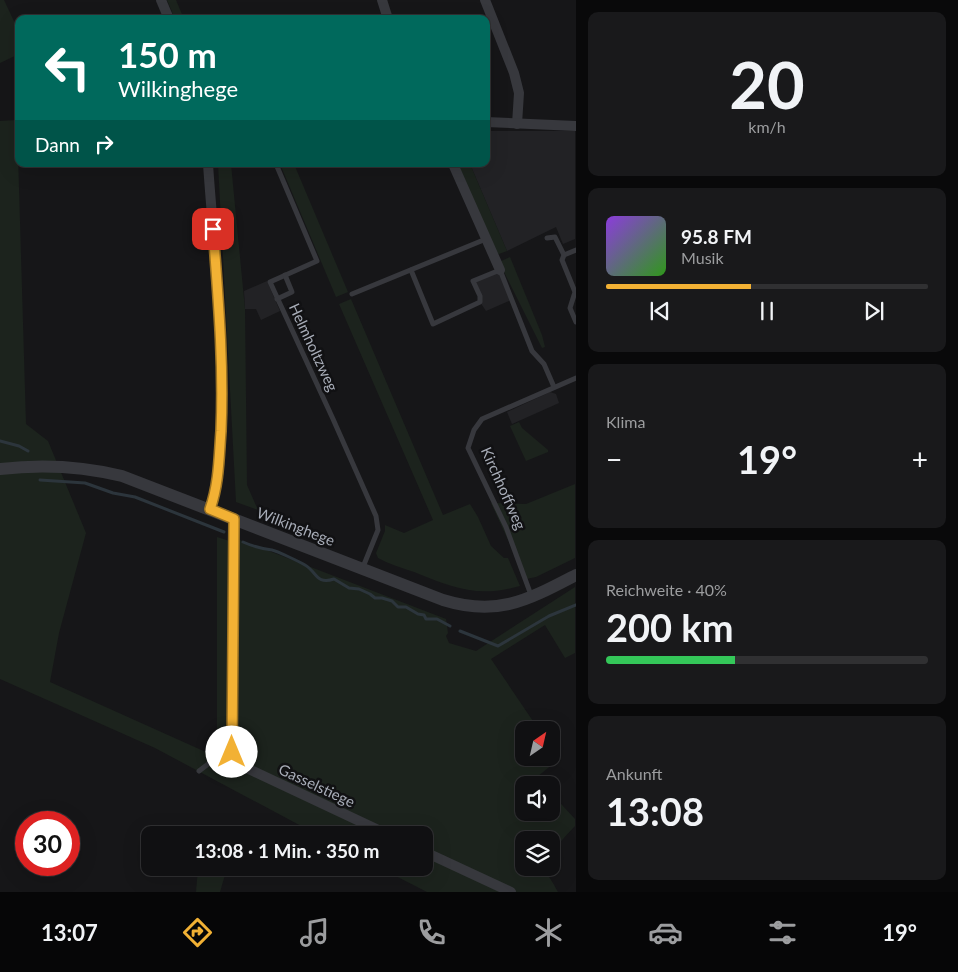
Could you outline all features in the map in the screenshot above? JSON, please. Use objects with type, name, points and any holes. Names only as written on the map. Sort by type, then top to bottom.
[{"type":"street","points":[[161,0],[167,15]]},
{"type":"street","points":[[382,0],[387,15]]},
{"type":"street","points":[[485,0],[514,73],[519,93],[517,124]]},
{"type":"street","points":[[490,122],[576,126]]},
{"type":"street","points":[[208,167],[222,368],[217,484],[210,509]]},
{"type":"street","points":[[454,167],[500,270]]},
{"type":"street","name":"Wilkinghege","points":[[0,470],[56,466],[100,471],[131,479],[443,600],[461,605],[494,607],[532,598],[576,574]]},
{"type":"street","points":[[232,752],[234,519]]},
{"type":"street","name":"Gasselstiege","points":[[232,752],[238,764],[370,826]]},
{"type":"street","points":[[433,856],[511,892]]},
{"type":"lane","name":"Helmholtzweg","points":[[277,167],[317,261],[270,282],[376,516],[378,530],[363,568]]},
{"type":"lane","points":[[547,238],[555,237],[564,255],[562,260],[574,292],[570,308],[576,322]]},
{"type":"lane","points":[[352,294],[486,239]]},
{"type":"lane","points":[[564,255],[576,250]]},
{"type":"lane","points":[[411,270],[433,324],[480,302],[480,296],[473,281],[500,270],[532,351],[544,364],[554,387],[576,378]]},
{"type":"lane","points":[[277,299],[292,292],[285,275]]},
{"type":"lane","name":"Kirchhoffweg","points":[[532,598],[506,527],[468,448],[474,430],[482,419],[554,387]]},
{"type":"lane","points":[[199,772],[216,758],[232,752]]},
{"type":"shaded area","points":[[0,0],[4,0],[15,23],[15,56],[0,63]]},
{"type":"shaded area","points":[[167,0],[176,0],[182,15],[173,15]]},
{"type":"shaded area","points":[[15,120],[15,167],[18,167],[26,424],[48,441],[86,533],[59,633],[50,682],[208,753],[217,748],[217,537],[239,544],[240,540],[446,619],[448,633],[446,636],[449,643],[476,651],[575,587],[575,653],[565,658],[545,625],[491,659],[533,721],[515,721],[515,766],[550,766],[538,776],[515,776],[515,821],[560,821],[560,803],[575,819],[575,826],[560,842],[560,831],[515,831],[515,876],[549,876],[558,892],[427,892],[396,876],[433,876],[433,826],[301,826],[155,748],[0,679],[0,121]]},
{"type":"shaded area","points":[[490,131],[575,131],[575,239],[563,244],[556,227],[507,251],[471,167],[490,167]]},
{"type":"shaded area","points":[[218,167],[231,167],[245,309],[247,485],[258,510],[236,502]]},
{"type":"shaded area","points":[[281,167],[295,167],[348,292],[336,297]]},
{"type":"shaded area","points":[[459,167],[471,167],[507,251],[496,255]]},
{"type":"shaded area","points":[[510,257],[542,335],[545,347],[542,348],[499,262]]},
{"type":"shaded area","points":[[500,270],[511,300],[486,311],[480,302],[473,281]]},
{"type":"shaded area","points":[[267,281],[280,311],[261,320],[256,309],[245,309],[244,291]]},
{"type":"shaded area","points":[[351,299],[443,515],[470,504],[491,546],[504,558],[508,558],[520,586],[505,590],[466,590],[441,583],[378,558],[376,553],[385,531],[385,525],[404,533],[433,520],[339,304]]},
{"type":"shaded area","points":[[550,392],[556,394],[559,403],[512,424],[507,412]]},
{"type":"shaded area","points":[[519,422],[522,428],[548,452],[526,461],[510,426]]},
{"type":"shaded area","points":[[575,484],[575,558],[536,577],[526,579],[491,503],[526,504]]},
{"type":"shaded area","points":[[197,876],[225,876],[220,892],[196,892]]},
{"type":"waterway","points":[[0,441],[19,446],[28,451]]},
{"type":"waterway","points":[[40,480],[85,483],[113,493],[135,497],[224,532]]},
{"type":"waterway","points":[[243,542],[275,551],[294,559],[309,568],[320,579],[334,579],[349,588],[359,589],[375,598],[392,601],[398,607],[406,607],[418,614],[424,615],[426,619],[437,619],[450,626]]},
{"type":"waterway","points":[[460,631],[498,646],[549,616],[576,605]]},
{"type":"route","points":[[213,229],[222,368],[217,484],[210,509],[234,519],[232,752]]}]
